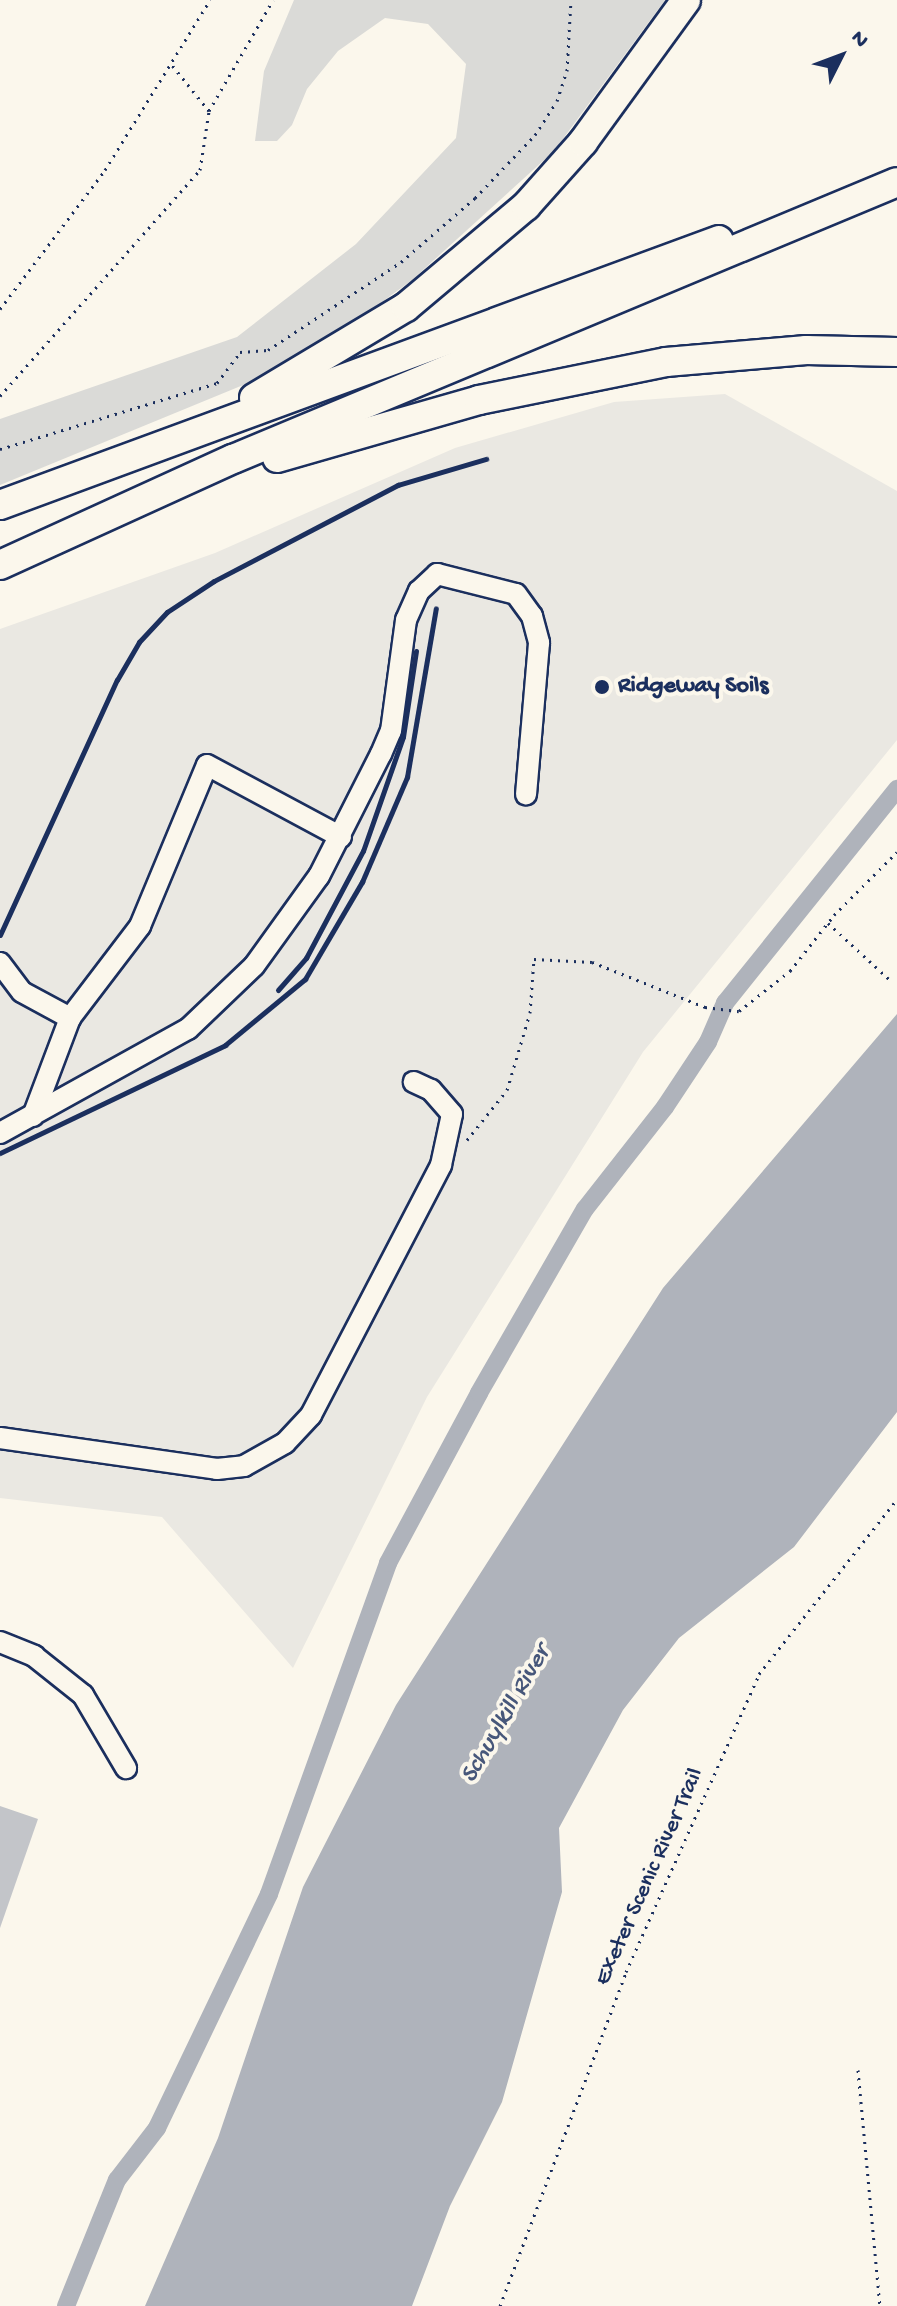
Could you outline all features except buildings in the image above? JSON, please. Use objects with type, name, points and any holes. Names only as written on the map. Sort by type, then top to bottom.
[{"type":"highway","points":[[85,473],[291,379],[362,338],[447,276],[565,163],[686,0]]},
{"type":"highway","points":[[0,505],[792,213],[897,166]]},
{"type":"highway","points":[[0,565],[233,459],[897,182]]},
{"type":"highway","points":[[59,537],[249,466],[395,422],[570,380],[751,354],[897,352]]},
{"type":"lane","points":[[0,1133],[143,1057],[219,1002],[283,929],[341,837],[391,731],[406,620],[419,591],[437,574],[516,594],[532,616],[539,643],[526,794]]},
{"type":"lane","points":[[33,1116],[70,1018],[140,926],[207,765],[341,837]]},
{"type":"lane","points":[[0,963],[22,992],[70,1018]]},
{"type":"lane","points":[[4,1437],[217,1469],[254,1462],[285,1443],[311,1415],[441,1165],[452,1114],[431,1090],[414,1082]]},
{"type":"lane","points":[[0,1642],[34,1656],[83,1695],[126,1768]]},
{"type":"path","points":[[0,309],[105,170],[210,0]]},
{"type":"path","points":[[0,396],[58,336],[200,170],[209,111],[273,0]]},
{"type":"path","points":[[0,449],[217,383],[240,352],[268,350],[401,262],[475,198],[535,135],[557,101],[567,71],[571,0]]},
{"type":"path","points":[[172,65],[209,111]]},
{"type":"path","points":[[460,1149],[507,1090],[530,1013],[534,959],[592,962],[705,1007],[739,1011],[790,971],[828,923],[897,852]]},
{"type":"path","points":[[828,923],[891,981]]},
{"type":"path","name":"Exeter Scenic River Trail","points":[[500,2306],[626,1972],[759,1674],[897,1499]]},
{"type":"path","points":[[858,2070],[880,2306]]},
{"type":"shaded area","points":[[294,0],[665,0],[554,151],[412,280],[341,332],[260,378],[0,485],[0,419],[237,337],[356,244],[456,138],[466,64],[428,24],[385,18],[338,51],[307,89],[292,125],[277,141],[255,141],[264,71]]},
{"type":"shaded area","points":[[725,394],[897,491],[897,740],[643,1052],[427,1397],[293,1668],[162,1517],[0,1498],[0,629],[215,553],[455,448],[614,402]]},
{"type":"water","name":"Schuylkill River","points":[[897,1014],[897,1412],[794,1547],[679,1638],[623,1710],[559,1828],[562,1892],[502,2102],[450,2206],[412,2306],[145,2306],[218,2138],[303,1887],[396,1705],[663,1288]]},
{"type":"waterway","points":[[66,2306],[117,2180],[157,2128],[269,1894],[388,1563],[479,1393],[585,1209],[665,1107],[708,1042],[725,1003],[897,789]]},
{"type":"railway","points":[[0,935],[117,680],[139,642],[167,612],[214,581],[398,485],[486,459]]},
{"type":"railway","points":[[0,1153],[225,1045],[305,979],[362,882],[407,777],[436,608]]},
{"type":"railway","points":[[278,990],[306,958],[363,851],[403,737],[416,651]]},
{"type":"place","name":"Ridgeway Soils","points":[[602,687]]}]
